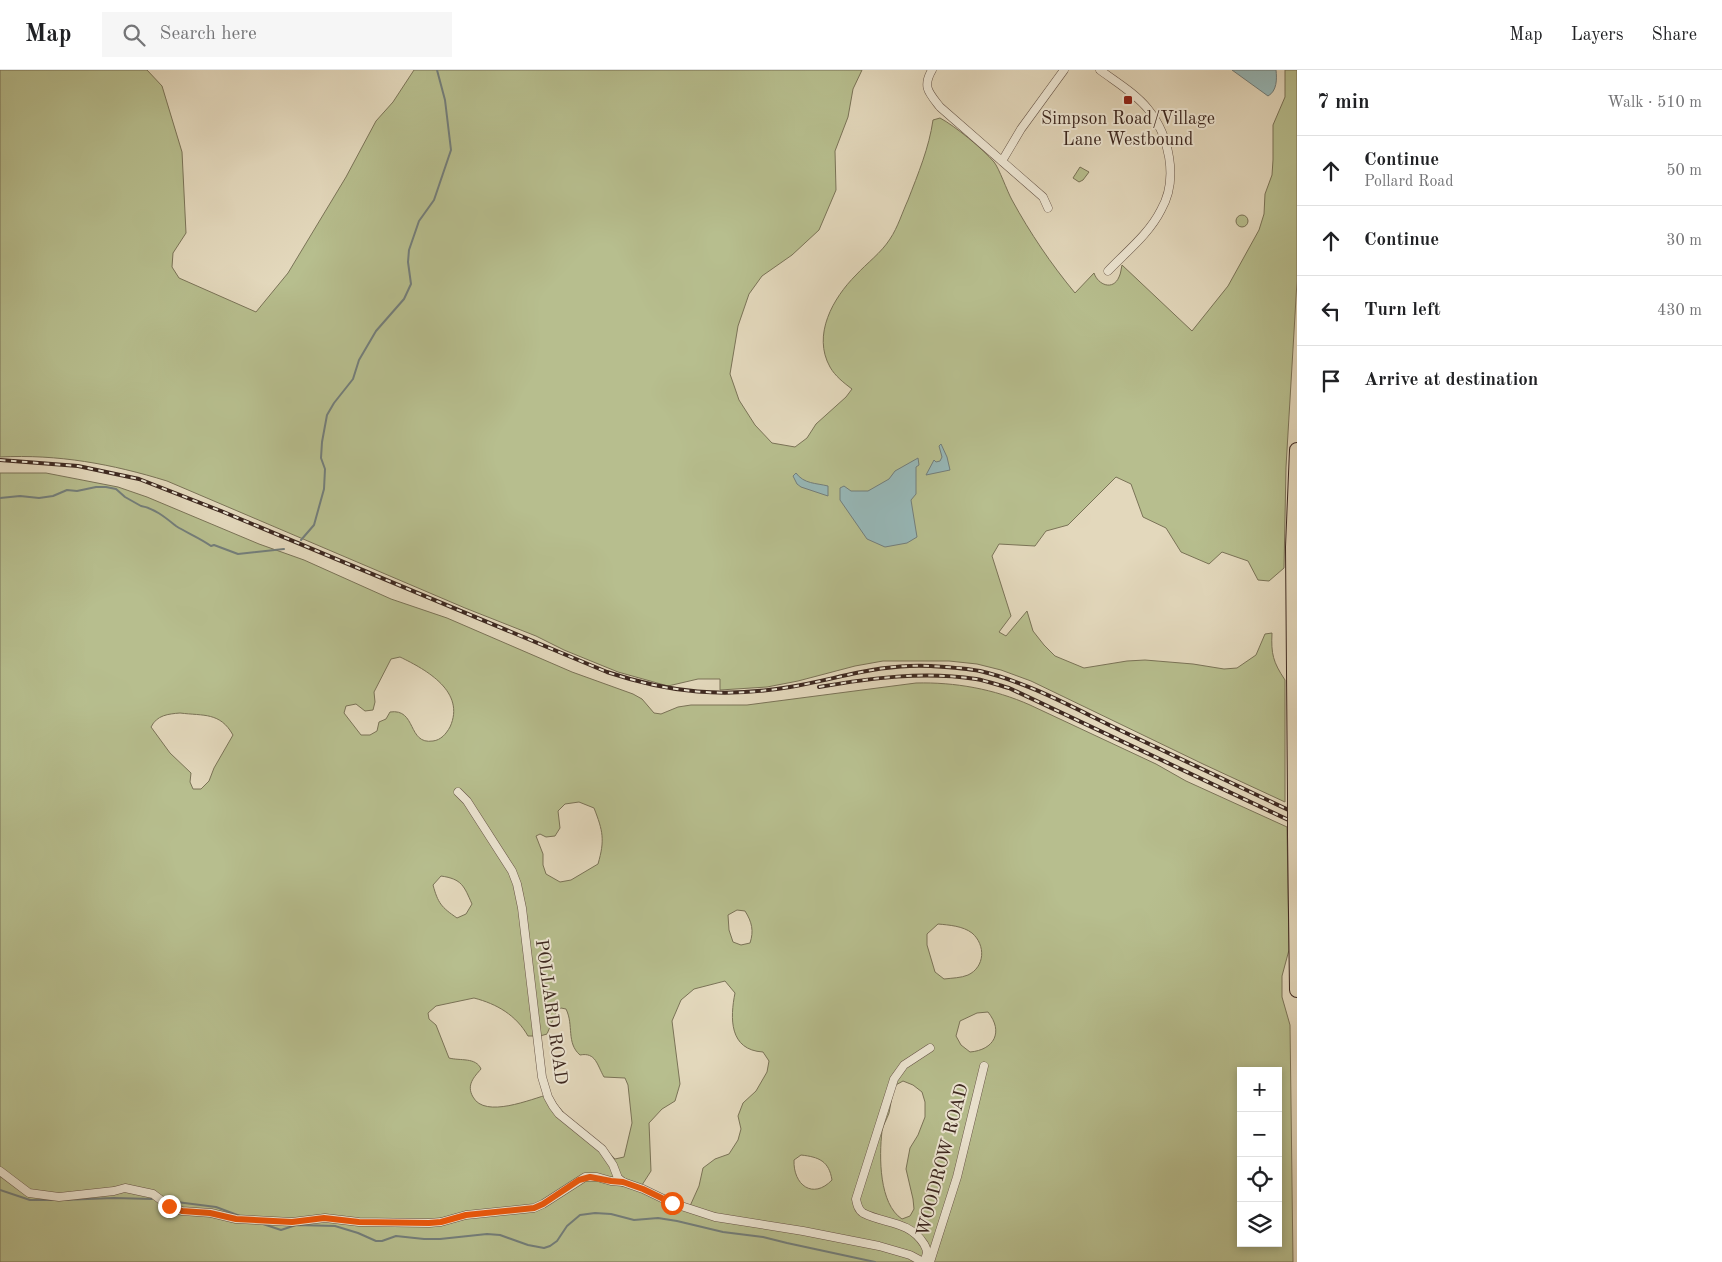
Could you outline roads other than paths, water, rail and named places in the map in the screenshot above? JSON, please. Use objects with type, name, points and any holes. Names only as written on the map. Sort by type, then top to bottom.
[{"type":"highway","points":[[1297,450],[1293,547],[1297,990]]},
{"type":"street","points":[[932,70],[926,80],[929,93],[940,107],[1043,197],[1048,208]]},
{"type":"street","points":[[1002,161],[1021,130],[1064,70]]},
{"type":"street","points":[[1100,70],[1147,108],[1160,126],[1167,146],[1171,170],[1168,194],[1162,209],[1150,227],[1108,271]]},
{"type":"street","name":"POLLARD ROAD","points":[[458,792],[468,801],[512,871],[517,884],[542,1077],[548,1097],[559,1114],[602,1149],[613,1164],[618,1178],[623,1182]]},
{"type":"street","points":[[0,1171],[29,1193],[59,1197],[125,1188],[152,1194],[169,1206],[182,1211],[210,1213],[236,1219],[292,1222],[324,1218],[359,1222],[441,1222],[466,1215],[534,1208],[584,1177],[597,1177],[623,1182],[672,1203],[715,1217],[804,1231],[879,1246],[910,1255],[923,1262],[927,1256],[927,1251],[917,1235],[904,1227],[862,1212],[856,1199],[894,1079],[904,1065],[930,1048]]},
{"type":"street","name":"WOODROW ROAD","points":[[930,1262],[957,1177],[984,1066]]},
{"type":"water","points":[[1232,70],[1276,70],[1275,88],[1268,96]]},
{"type":"water","points":[[941,444],[950,470],[926,475],[934,460],[936,462],[940,461],[942,457],[939,446]]},
{"type":"water","points":[[918,458],[916,494],[911,500],[917,537],[907,543],[885,547],[867,539],[840,500],[840,488],[844,486],[851,491],[868,491],[889,479],[895,471]]},
{"type":"water","points":[[796,473],[806,481],[828,486],[828,496],[801,487],[793,476]]},
{"type":"waterway","points":[[301,540],[314,525],[324,489],[325,469],[321,458],[327,415],[353,379],[359,360],[376,331],[404,299],[411,284],[408,262],[409,250],[419,221],[434,200],[451,150],[445,100],[437,70]]},
{"type":"waterway","points":[[0,498],[20,496],[39,498],[53,496],[67,490],[77,491],[106,487],[116,489],[125,497],[155,511],[176,526],[211,546],[214,545],[238,554],[284,549]]},
{"type":"waterway","points":[[0,1190],[30,1200],[58,1200]]},
{"type":"waterway","points":[[62,1200],[152,1199]]},
{"type":"waterway","points":[[169,1201],[216,1207],[240,1216]]},
{"type":"waterway","points":[[263,1224],[281,1230],[296,1225],[335,1226],[376,1241],[396,1236],[440,1239],[487,1234],[500,1235],[528,1245],[544,1248],[557,1241],[567,1226],[580,1215],[595,1213],[611,1214],[634,1220],[658,1218],[677,1221],[723,1232],[763,1237],[875,1262]]},
{"type":"railway","points":[[0,460],[78,466],[139,479],[221,511],[607,672],[653,685],[720,693],[742,692],[808,684],[877,669],[913,666],[962,668],[999,676],[1054,698],[1297,814]]},
{"type":"railway","points":[[819,687],[878,678],[936,676],[976,679],[1009,688],[1297,824]]},
{"type":"place","name":"Simpson Road/Village Lane Westbound","points":[[1128,100]]}]
